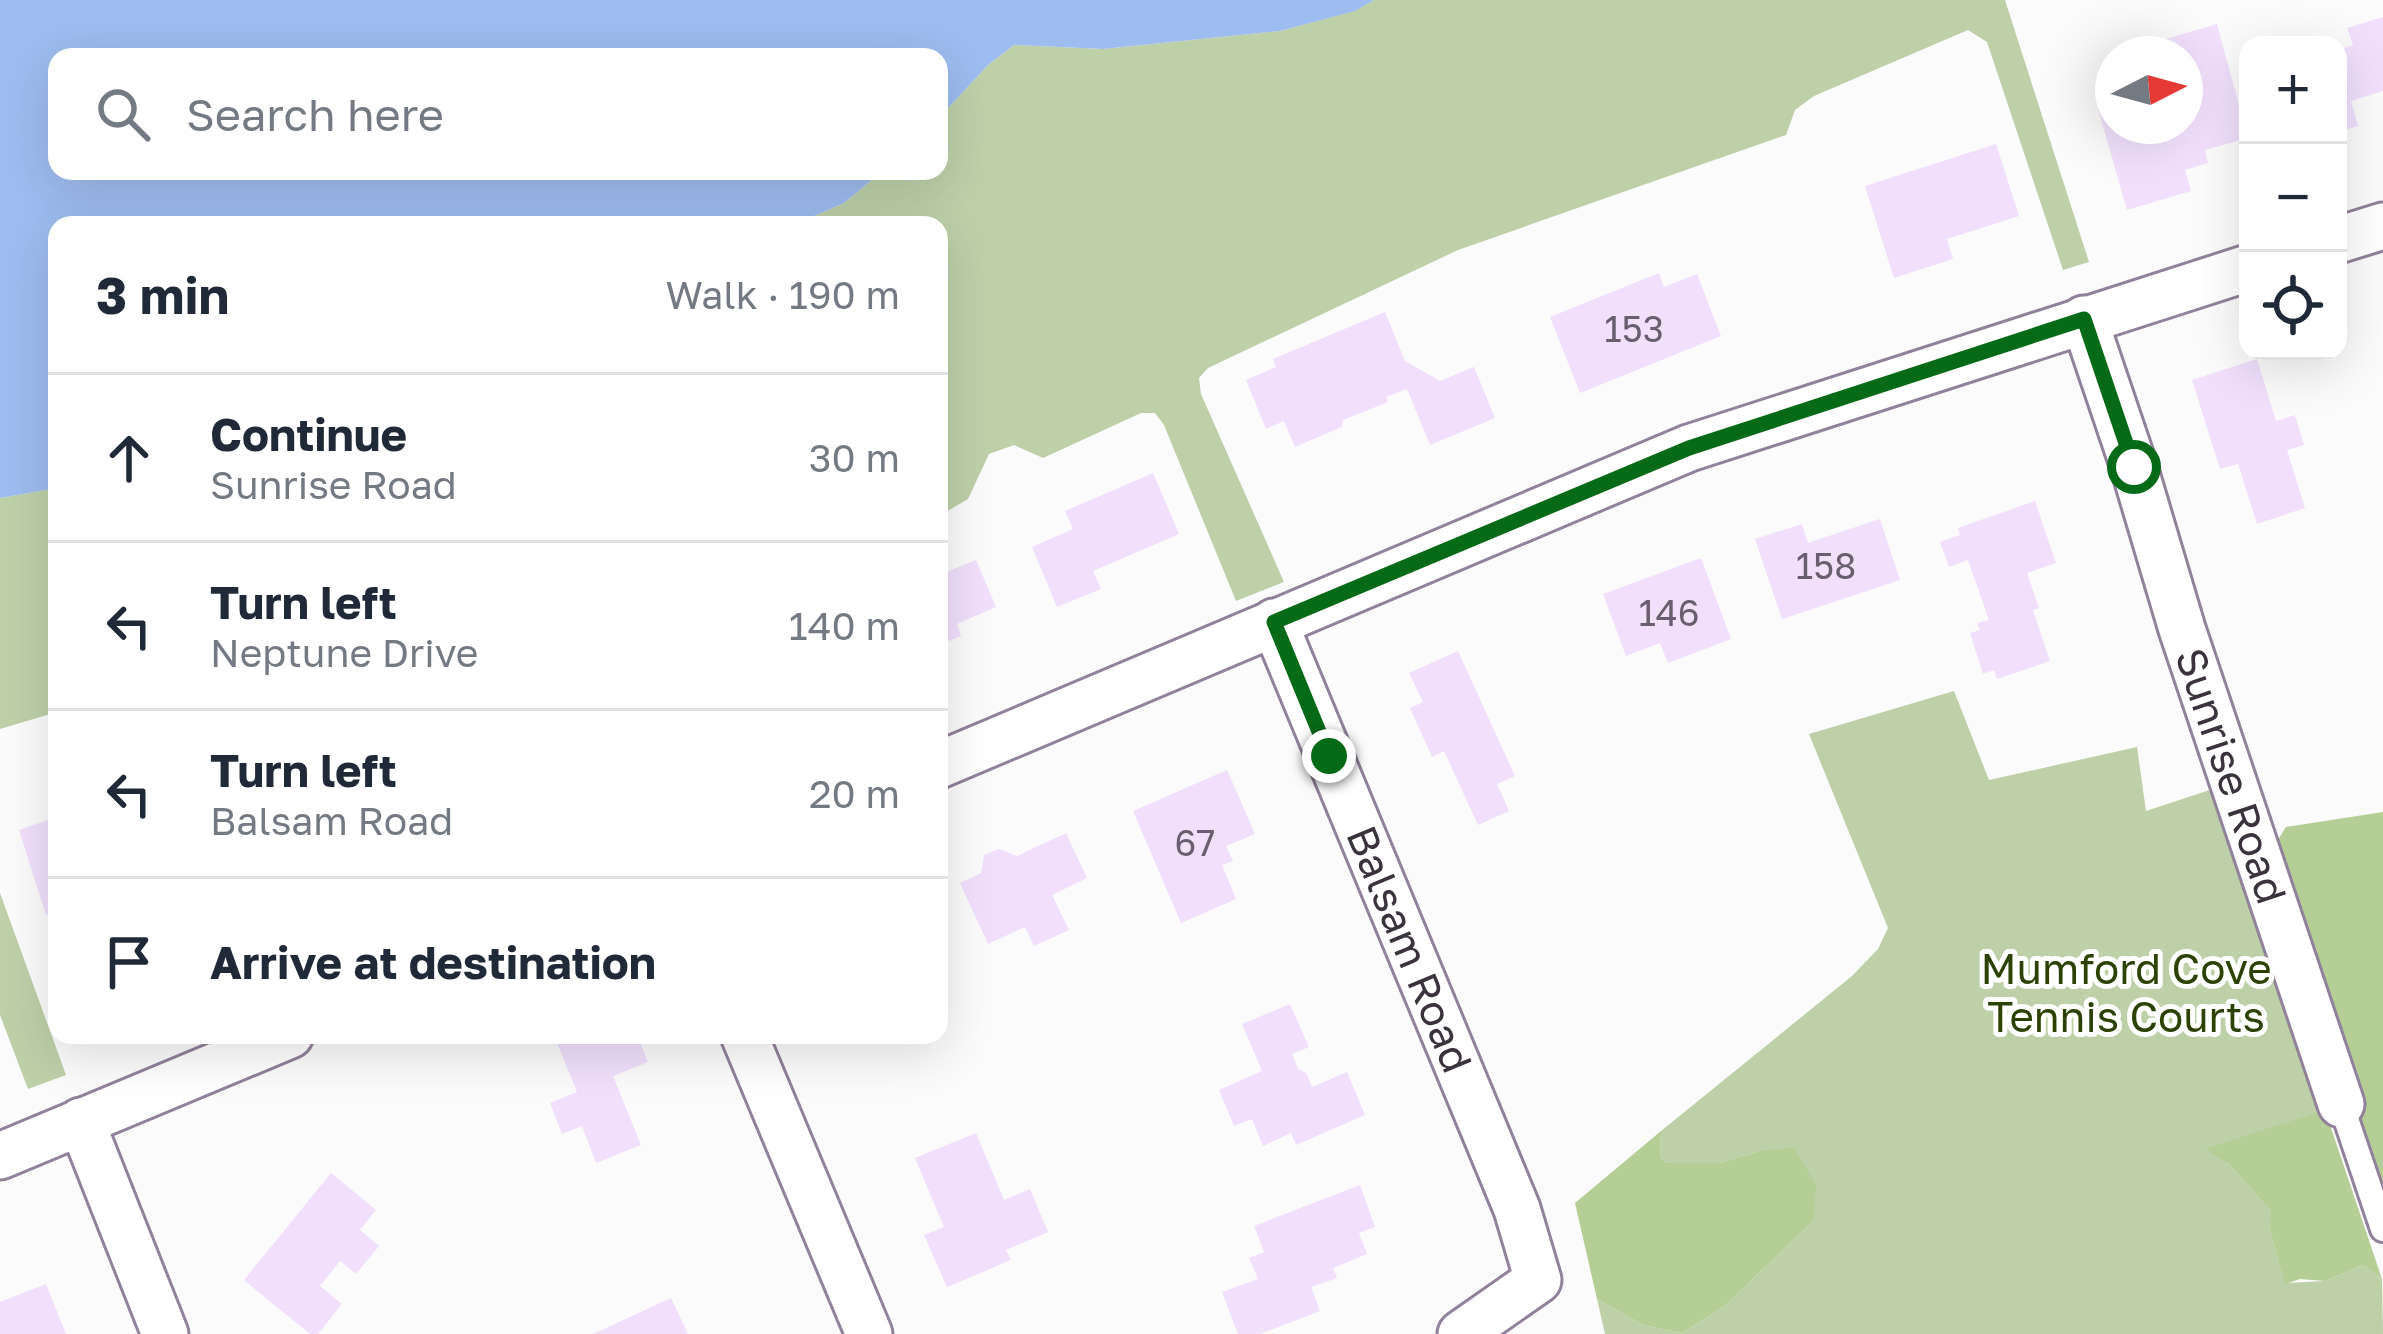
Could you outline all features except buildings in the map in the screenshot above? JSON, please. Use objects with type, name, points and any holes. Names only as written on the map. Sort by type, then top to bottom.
[{"type":"street","points":[[2347,237],[2383,226]]},
{"type":"street","points":[[948,760],[1689,448],[2239,271]]},
{"type":"street","name":"Sunrise Road","points":[[2084,319],[2341,1104]]},
{"type":"street","name":"Balsam Road","points":[[1274,622],[1517,1209],[1538,1280],[1461,1334]]},
{"type":"street","points":[[0,1156],[268,1044]]},
{"type":"street","points":[[748,1044],[869,1334]]},
{"type":"street","points":[[81,1121],[166,1334]]},
{"type":"lane","name":"Sunrise Road","points":[[2341,1104],[2383,1229]]},
{"type":"green space","points":[[1374,0],[2005,0],[2089,262],[2063,270],[1987,42],[1968,30],[1814,96],[1795,110],[1786,135],[1458,250],[1208,368],[1199,378],[1201,394],[1284,582],[1236,601],[1155,413],[1141,413],[1043,458],[1014,445],[989,454],[968,499],[948,511],[948,216],[814,216],[844,203],[872,180],[948,180],[948,108],[1014,45],[1103,49],[1280,31],[1354,11]]},
{"type":"green space","points":[[48,490],[48,715],[0,729],[0,498]]},
{"type":"green space","name":"Mumford Cove Tennis Courts","points":[[1954,691],[1989,780],[2137,747],[2146,811],[2222,786],[2333,1108],[2228,1163],[2272,1212],[2270,1231],[2285,1283],[2325,1281],[2363,1265],[2382,1279],[2383,1334],[1605,1334],[1597,1299],[1643,1325],[1682,1333],[1725,1306],[1813,1221],[1759,1151],[1720,1163],[1666,1163],[1660,1156],[1661,1131],[1852,976],[1878,949],[1888,928],[1809,734]]},
{"type":"green space","points":[[2383,812],[2383,1206],[2274,846],[2286,827]]},
{"type":"green space","points":[[0,893],[48,1025],[48,1044],[55,1044],[66,1075],[28,1089],[0,1015]]},
{"type":"green space","points":[[2325,1110],[2382,1279],[2363,1265],[2325,1281],[2300,1279],[2285,1284],[2270,1231],[2271,1211],[2228,1163],[2205,1149]]},
{"type":"green space","points":[[1661,1131],[1660,1156],[1666,1163],[1720,1163],[1759,1151],[1794,1148],[1816,1185],[1813,1221],[1725,1306],[1682,1333],[1643,1325],[1597,1299],[1575,1203]]},
{"type":"water","points":[[0,0],[1374,0],[1355,11],[1280,31],[1103,49],[1014,45],[948,108],[948,48],[48,48],[48,180],[872,180],[844,203],[814,216],[48,216],[48,490],[0,498]]},
{"type":"route","points":[[1329,756],[1274,622],[1689,448],[2084,319],[2134,467]]}]
